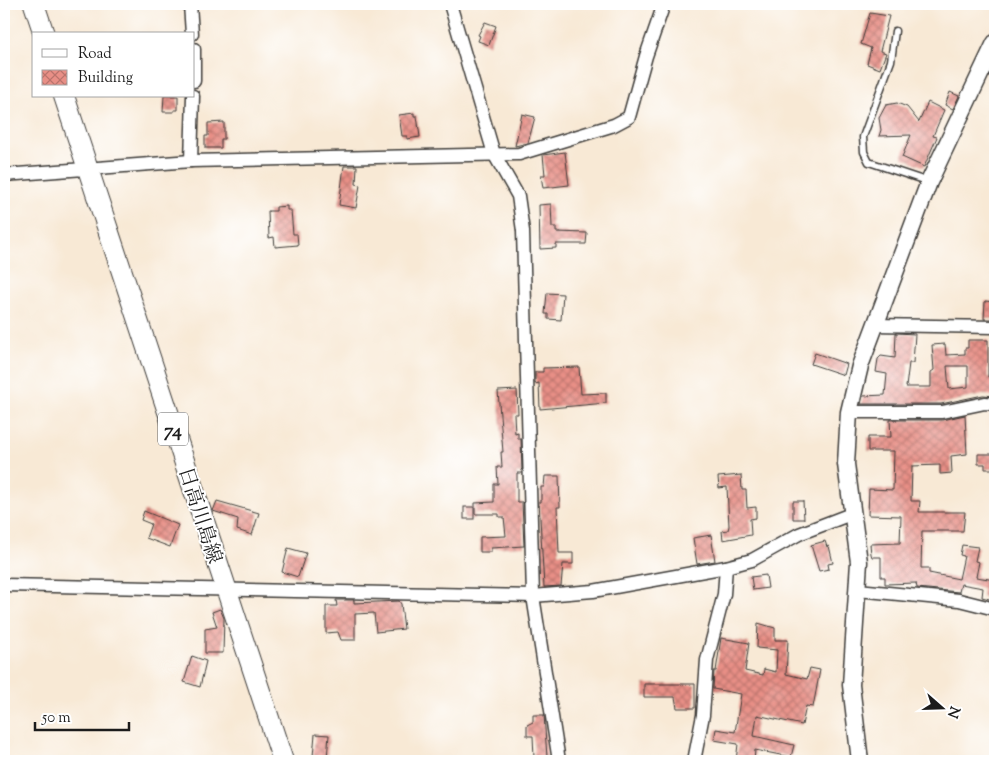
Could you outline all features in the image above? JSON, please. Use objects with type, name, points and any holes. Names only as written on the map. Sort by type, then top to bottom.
[{"type":"main road","points":[[34,4],[43,32]]},
{"type":"main road","name":"日高川島線","points":[[65,98],[283,761]]},
{"type":"street","points":[[190,4],[192,32]]},
{"type":"street","points":[[450,4],[494,154],[518,196],[524,231],[533,596],[559,761]]},
{"type":"street","points":[[4,175],[191,161],[520,154],[614,125],[629,117],[646,56],[664,4]]},
{"type":"street","points":[[860,761],[851,685],[859,562],[851,514],[846,464],[849,412],[860,366],[874,325],[929,182],[995,43]]},
{"type":"street","points":[[191,161],[193,98]]},
{"type":"street","points":[[874,325],[995,327]]},
{"type":"street","points":[[849,412],[942,412],[985,403],[995,404]]},
{"type":"street","points":[[4,584],[533,596],[592,591],[726,567],[752,560],[799,534],[851,514]]},
{"type":"street","points":[[694,761],[703,715],[707,660],[724,594],[726,567]]},
{"type":"street","points":[[858,590],[959,600],[995,609]]},
{"type":"lane","points":[[895,31],[890,61],[863,137],[864,152],[870,162],[929,182]]},
{"type":"building","points":[[870,13],[889,16],[880,51],[886,53],[880,69],[867,64],[871,48],[861,44]]},
{"type":"building","points":[[485,22],[496,26],[489,45],[478,41],[480,36],[478,35]]},
{"type":"building","points":[[950,92],[959,96],[953,109],[945,105]]},
{"type":"building","points":[[164,98],[178,98],[178,110],[163,112]]},
{"type":"building","points":[[928,102],[944,110],[933,136],[937,137],[924,167],[902,157],[911,135],[879,136],[881,130],[879,118],[886,105],[897,103],[907,107],[919,122]]},
{"type":"building","points":[[414,113],[414,116],[417,116],[420,137],[407,139],[407,136],[402,136],[399,115]]},
{"type":"building","points":[[522,114],[535,117],[528,143],[515,146]]},
{"type":"building","points":[[224,122],[224,139],[221,139],[221,148],[205,148],[205,136],[208,136],[208,123]]},
{"type":"building","points":[[565,152],[569,185],[543,188],[541,175],[545,175],[543,155]]},
{"type":"building","points":[[344,166],[357,166],[356,184],[360,185],[356,208],[339,205]]},
{"type":"building","points":[[551,204],[552,227],[556,227],[556,232],[587,233],[586,244],[556,244],[556,248],[540,249],[539,205]]},
{"type":"building","points":[[287,206],[287,210],[291,210],[293,234],[297,234],[298,245],[275,247],[274,237],[269,238],[268,211],[276,211],[276,207]]},
{"type":"building","points":[[547,293],[563,294],[561,320],[548,319],[548,314],[545,314]]},
{"type":"building","points":[[985,301],[995,302],[995,319],[984,319]]},
{"type":"building","points":[[896,333],[915,334],[913,363],[909,363],[906,387],[931,387],[931,372],[934,370],[932,345],[945,344],[946,355],[965,354],[965,348],[968,348],[968,340],[988,340],[988,377],[995,378],[995,396],[983,395],[941,404],[861,404],[863,396],[885,395],[887,374],[876,372],[878,359],[881,356],[895,358]],"holes":[[[947,366],[968,366],[968,387],[949,389]]]},
{"type":"building","points":[[815,353],[847,364],[844,375],[811,364]]},
{"type":"building","points":[[579,367],[581,394],[606,393],[606,403],[540,409],[539,383],[535,384],[535,372],[543,372],[543,368]]},
{"type":"building","points":[[517,390],[518,414],[514,414],[515,434],[518,433],[518,439],[521,439],[522,473],[517,473],[517,502],[522,502],[524,546],[491,548],[491,552],[480,552],[480,537],[506,536],[504,517],[499,517],[499,514],[475,514],[475,503],[494,502],[494,484],[498,484],[497,467],[502,467],[501,452],[503,452],[498,391]]},
{"type":"building","points":[[965,415],[967,454],[951,456],[952,473],[940,474],[940,465],[912,466],[911,501],[920,501],[919,512],[965,512],[963,531],[922,531],[921,568],[929,568],[929,573],[959,579],[964,556],[960,555],[962,545],[978,547],[975,561],[979,562],[976,577],[995,580],[995,597],[993,600],[982,597],[983,588],[961,584],[959,592],[917,588],[916,583],[885,584],[885,577],[881,577],[881,557],[872,557],[871,554],[870,544],[900,543],[901,516],[868,515],[869,489],[893,490],[894,451],[868,451],[868,437],[891,437],[890,420],[942,420]]},
{"type":"building","points":[[978,454],[995,454],[995,469],[985,469],[985,464],[978,464]]},
{"type":"building","points":[[741,475],[742,490],[746,490],[747,508],[756,507],[756,518],[750,519],[751,535],[723,540],[722,531],[728,530],[729,526],[727,487],[719,488],[718,477]]},
{"type":"building","points":[[545,476],[559,476],[560,507],[557,507],[559,553],[573,553],[573,564],[563,564],[561,586],[544,587],[539,501],[541,501],[541,487],[544,487]]},
{"type":"building","points":[[217,501],[259,513],[252,535],[237,530],[238,519],[213,511]]},
{"type":"building","points":[[793,501],[803,501],[804,519],[793,519]]},
{"type":"building","points":[[464,507],[474,507],[474,519],[464,519]]},
{"type":"building","points":[[144,511],[178,525],[170,547],[146,538],[151,524],[141,520]]},
{"type":"building","points":[[711,535],[715,561],[697,564],[693,538]]},
{"type":"building","points":[[825,541],[827,547],[829,546],[833,563],[828,564],[829,569],[819,571],[811,545]]},
{"type":"building","points":[[288,548],[306,553],[298,577],[282,572]]},
{"type":"building","points":[[766,575],[768,588],[753,590],[751,577]]},
{"type":"building","points":[[336,600],[354,600],[354,603],[399,601],[404,629],[376,632],[374,613],[355,614],[355,640],[341,640],[338,632],[326,633],[326,606],[337,606]]},
{"type":"building","points":[[220,609],[224,618],[223,653],[205,653],[205,629],[217,627],[212,612]]},
{"type":"building","points":[[758,623],[775,628],[775,640],[788,640],[786,674],[807,679],[810,668],[820,670],[813,707],[806,706],[802,725],[757,715],[754,736],[794,745],[791,757],[755,750],[754,761],[736,761],[738,744],[714,740],[716,729],[735,732],[741,694],[713,689],[714,671],[716,671],[721,638],[749,643],[745,671],[763,675],[764,669],[776,672],[777,650],[757,648]]},
{"type":"building","points":[[192,656],[206,661],[200,687],[184,682]]},
{"type":"building","points":[[644,684],[695,684],[695,708],[677,708],[675,697],[644,697]]},
{"type":"building","points":[[533,715],[544,715],[547,757],[534,758],[533,736],[527,736],[527,725],[533,722]]},
{"type":"building","points":[[315,734],[329,735],[327,758],[313,756]]}]
